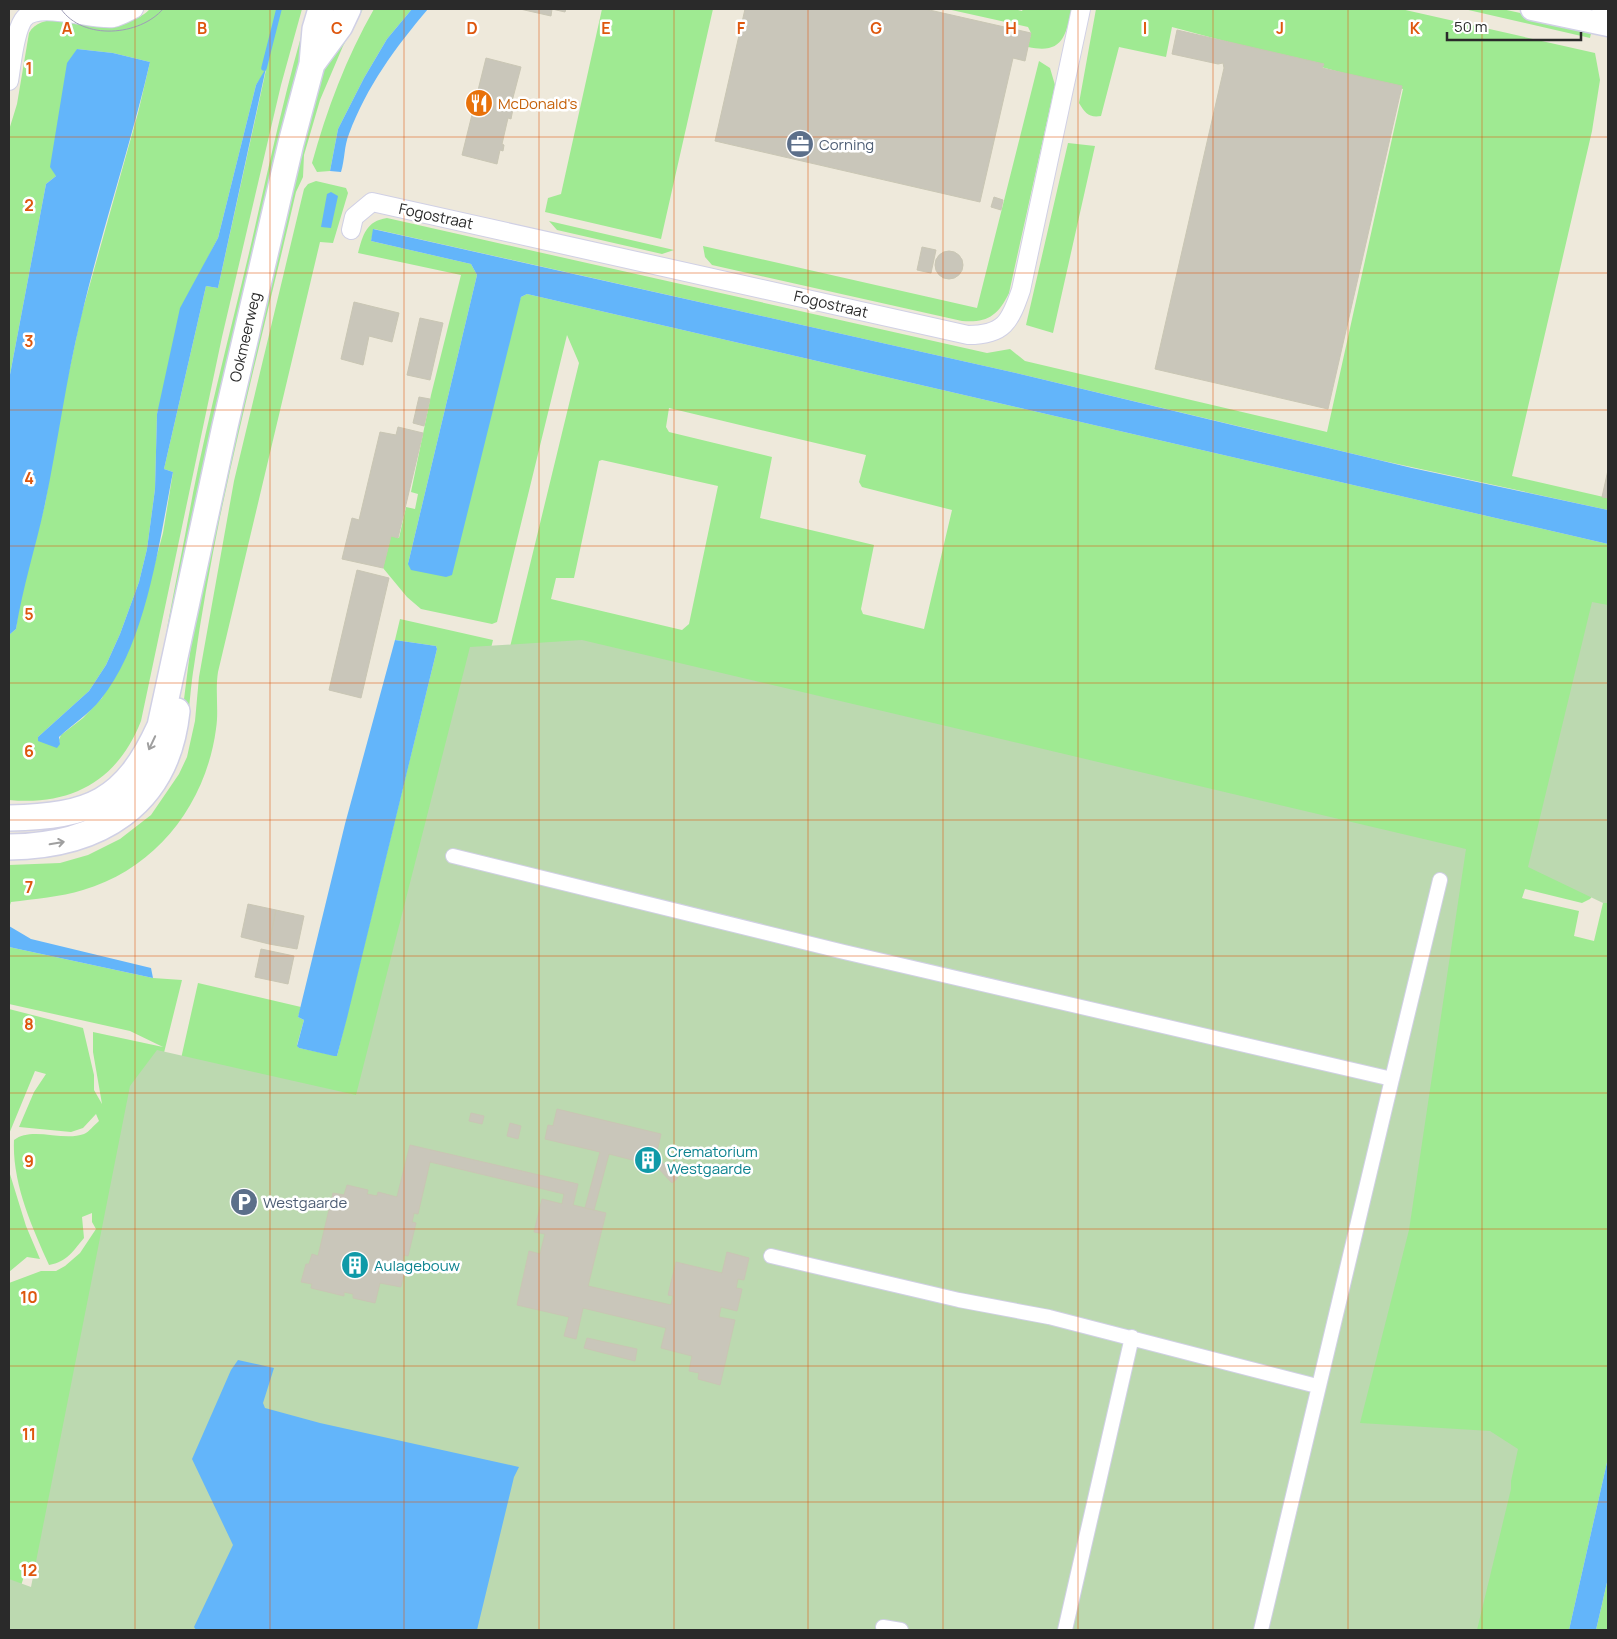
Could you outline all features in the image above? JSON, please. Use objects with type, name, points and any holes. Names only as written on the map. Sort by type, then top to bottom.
[{"type":"main road","name":"Ookmeerweg","points":[[9,818],[49,817],[76,811],[106,797],[122,786],[135,771],[149,750],[160,726],[224,426],[291,143],[312,64],[315,29],[321,9]]},
{"type":"main road","name":"Ookmeerweg","points":[[312,64],[340,26],[348,9]]},
{"type":"main road","name":"Ookmeerweg","points":[[9,847],[50,844],[86,835],[118,818],[145,792],[159,771],[172,742],[186,611]]},
{"type":"street","points":[[9,32],[13,9]]},
{"type":"street","points":[[10,73],[20,28],[23,19],[28,15],[46,10],[112,18],[134,9]]},
{"type":"street","name":"Fogostraat","points":[[351,230],[354,217],[372,202],[968,335],[986,335],[1004,327],[1014,312],[1021,290],[1081,9]]},
{"type":"street","points":[[1532,9],[1603,19]]},
{"type":"street","points":[[453,856],[844,952],[1392,1080]]},
{"type":"street","points":[[1261,1630],[1440,880]]},
{"type":"street","points":[[772,1256],[959,1300],[1049,1317],[1318,1386]]},
{"type":"street","points":[[1066,1630],[1132,1337]]},
{"type":"street","points":[[883,1627],[901,1630]]},
{"type":"green space","points":[[150,9],[302,9],[281,85],[222,337],[141,721],[120,759],[106,774],[90,785],[72,793],[53,798],[32,801],[9,800],[9,635],[16,629],[20,599],[45,504],[62,404],[81,316],[138,113],[150,62],[113,53],[77,49],[56,176],[46,184],[9,380],[9,130],[17,104],[29,33],[38,24],[51,20],[119,23],[136,19]],"holes":[[[266,70],[218,288],[206,286],[164,469],[173,472],[163,533],[139,622],[102,698],[83,718],[61,735],[60,744],[38,737],[89,691],[106,665],[120,634],[139,582],[147,549],[155,489],[157,414],[205,263],[218,238],[256,85]]]},
{"type":"green space","points":[[309,9],[315,9],[281,138],[215,427],[164,684],[157,714],[147,743],[130,770],[105,793],[75,806],[43,812],[9,814],[9,807],[45,806],[62,803],[94,791],[122,769],[133,755],[148,725],[157,691],[171,607],[206,433],[284,100]]},
{"type":"green space","points":[[355,9],[363,9],[343,46],[320,100],[304,155],[303,177],[296,192],[229,476],[203,610],[187,729],[179,760],[164,788],[148,807],[114,835],[96,844],[56,855],[9,859],[55,849],[182,715],[192,636],[270,273],[319,83],[329,57]]},
{"type":"green space","points":[[374,9],[412,9],[387,39],[364,78],[338,129],[330,171],[317,172],[312,163],[324,123],[346,65]]},
{"type":"green space","points":[[602,9],[713,9],[661,239],[545,212],[548,198],[561,194]]},
{"type":"green space","points":[[947,9],[1014,9],[1022,11],[1023,9],[1072,9],[1067,28],[1060,42],[1055,46],[1039,49],[1028,47],[1031,33],[1028,27]]},
{"type":"green space","points":[[1096,9],[1401,9],[1595,53],[1600,80],[1592,131],[1512,476],[1608,498],[1608,510],[1379,460],[1016,373],[374,229],[371,241],[471,264],[477,275],[408,564],[521,297],[527,294],[1608,544],[1608,839],[1596,892],[1590,899],[1582,903],[1525,889],[1522,898],[1579,911],[1574,936],[1594,941],[1603,903],[1608,903],[1608,1458],[1569,1630],[1270,1630],[510,647],[579,363],[567,335],[497,622],[492,624],[421,609],[407,597],[383,568],[391,536],[399,538],[406,507],[415,509],[418,494],[411,492],[431,395],[461,275],[358,253],[366,230],[374,222],[387,218],[987,353],[1010,349],[1025,361],[1327,432],[1403,89],[1172,27],[1166,57],[1119,47],[1101,116],[1088,114],[1079,103]],"holes":[[[669,408],[866,455],[859,482],[862,487],[952,510],[924,629],[863,614],[861,609],[874,545],[760,518],[772,457],[669,432],[666,427]],[[602,460],[718,486],[689,624],[682,630],[551,599],[556,578],[574,578],[599,461]]]},
{"type":"green space","points":[[1464,9],[1502,9],[1592,29],[1590,38]]},
{"type":"green space","points":[[1039,61],[1050,68],[1055,85],[1009,293],[1001,307],[991,316],[978,321],[962,321],[712,265],[705,257],[703,246],[977,308]]},
{"type":"green space","points":[[1068,143],[1095,146],[1053,333],[1026,325]]},
{"type":"green space","points":[[316,181],[346,188],[348,193],[333,243],[320,242],[218,672],[216,729],[210,757],[201,783],[189,807],[173,830],[155,850],[133,867],[109,880],[83,890],[11,902],[9,908],[9,865],[60,863],[88,855],[120,839],[151,815],[179,774],[187,757],[195,721],[199,677],[234,481],[304,189],[308,184]]},
{"type":"green space","points":[[549,221],[674,250],[662,254],[557,230]]},
{"type":"green space","points":[[1592,602],[1608,605],[1608,903],[1603,903],[1528,867]]},
{"type":"green space","points":[[400,619],[493,640],[376,1113],[178,1072],[198,983],[301,1007],[298,1017],[304,1020],[297,1045],[299,1048],[337,1056],[437,649],[436,646],[395,640]]},
{"type":"green space","points":[[582,640],[1466,849],[1409,1230],[1360,1423],[1490,1431],[1518,1449],[1511,1489],[1477,1630],[9,1630],[9,1579],[31,1587],[130,1086],[157,1050],[356,1095],[470,647]]},
{"type":"green space","points":[[9,947],[153,978],[182,980],[36,1570],[25,1573],[20,1589],[9,1592],[9,1283],[41,1271],[56,1271],[65,1266],[80,1253],[96,1229],[92,1222],[92,1213],[82,1217],[84,1238],[65,1259],[49,1265],[24,1204],[16,1172],[14,1140],[30,1134],[76,1136],[86,1133],[99,1121],[96,1114],[83,1128],[71,1132],[19,1127],[34,1092],[46,1074],[35,1071],[9,1134],[9,1009],[83,1028],[94,1075],[94,1090],[102,1104],[93,1052],[93,1032],[163,1047],[130,1031],[9,1004]]},
{"type":"green space","points":[[9,1171],[26,1226],[40,1259],[27,1257],[9,1272]]},
{"type":"green space","points":[[1608,1578],[1608,1626],[1607,1630],[1596,1630]]},
{"type":"water","points":[[412,9],[428,9],[393,53],[364,100],[347,139],[341,172],[330,171],[338,129],[364,78],[387,39]]},
{"type":"water","points":[[77,49],[113,53],[150,62],[89,286],[71,364],[50,481],[16,629],[9,635],[9,380],[46,184],[56,176],[50,167],[67,63]]},
{"type":"water","points":[[266,68],[218,288],[206,286],[164,469],[173,472],[156,560],[140,621],[130,649],[117,676],[101,699],[59,737],[60,744],[57,748],[38,741],[38,737],[89,691],[106,665],[120,634],[139,582],[147,549],[155,489],[157,414],[180,308],[218,238],[256,85]]},
{"type":"water","points":[[331,192],[338,196],[331,228],[321,227],[327,194]]},
{"type":"water","points":[[373,229],[1016,373],[1412,468],[1608,510],[1608,544],[527,294],[521,297],[452,575],[446,577],[411,570],[408,564],[477,275],[471,264],[371,241]]},
{"type":"water","points":[[395,640],[436,646],[437,649],[347,1018],[337,1056],[334,1056],[297,1046],[304,1020],[298,1017],[345,824]]},
{"type":"water","points":[[9,926],[31,939],[151,968],[153,978],[9,947]]},
{"type":"water","points":[[238,1360],[274,1368],[263,1403],[265,1408],[320,1423],[519,1467],[514,1477],[477,1630],[196,1630],[194,1627],[233,1545],[192,1459],[231,1370]]},
{"type":"water","points":[[1608,1458],[1608,1578],[1596,1630],[1569,1630]]},
{"type":"building","points":[[520,9],[552,9],[551,16]]},
{"type":"building","points":[[552,9],[566,9],[565,12]]},
{"type":"building","points":[[745,9],[925,9],[1031,33],[1025,61],[1013,58],[980,202],[715,141]]},
{"type":"building","points":[[1177,30],[1324,64],[1322,68],[1402,86],[1328,409],[1155,369],[1224,68],[1223,63],[1218,64],[1172,54]]},
{"type":"building","points":[[486,58],[521,67],[510,109],[513,109],[511,119],[508,118],[502,144],[504,145],[503,151],[500,150],[497,164],[462,155]]},
{"type":"building","points":[[994,197],[1003,200],[1001,210],[991,207]]},
{"type":"building","points":[[922,247],[936,250],[931,273],[917,270]]},
{"type":"building","points":[[949,251],[959,255],[963,265],[959,275],[949,279],[939,275],[935,265],[939,255]]},
{"type":"building","points":[[354,302],[399,313],[392,342],[369,336],[363,365],[341,359]]},
{"type":"building","points":[[420,318],[443,323],[430,380],[407,375]]},
{"type":"building","points":[[419,397],[430,399],[424,426],[413,423]]},
{"type":"building","points":[[398,427],[423,433],[398,538],[391,536],[383,568],[342,559],[352,518],[359,520],[380,432],[396,435]]},
{"type":"building","points":[[1608,470],[1608,498],[1602,497]]},
{"type":"building","points":[[357,570],[389,578],[361,698],[329,690]]},
{"type":"building","points":[[248,904],[276,910],[269,944],[241,937]]},
{"type":"building","points":[[276,910],[304,916],[297,949],[269,944]]},
{"type":"building","points":[[261,949],[294,956],[288,984],[255,977]]},
{"type":"building","name":"Crematorium Westgaarde","points":[[557,1109],[661,1134],[656,1156],[678,1178],[672,1183],[656,1166],[609,1154],[594,1210],[585,1208],[600,1152],[545,1139],[548,1125],[553,1126]]},
{"type":"building","points":[[471,1113],[484,1116],[482,1124],[469,1121]]},
{"type":"building","points":[[510,1123],[521,1126],[518,1139],[507,1136]]},
{"type":"building","name":"Aulagebouw","points":[[410,1145],[578,1184],[573,1205],[606,1213],[588,1286],[671,1305],[673,1296],[668,1295],[676,1262],[722,1273],[727,1252],[749,1258],[744,1280],[738,1279],[736,1288],[742,1289],[737,1311],[721,1307],[719,1317],[735,1320],[720,1385],[698,1379],[699,1373],[689,1371],[692,1356],[661,1348],[666,1328],[583,1308],[576,1339],[564,1336],[569,1317],[517,1305],[529,1251],[540,1254],[545,1234],[534,1232],[542,1199],[562,1204],[564,1194],[430,1162],[418,1214],[414,1213],[412,1222],[416,1223],[408,1256],[404,1255],[402,1264],[406,1265],[401,1287],[380,1283],[375,1303],[353,1298],[353,1294],[344,1292],[344,1296],[311,1288],[312,1284],[301,1282],[306,1264],[309,1264],[312,1254],[318,1256],[333,1193],[344,1195],[347,1185],[368,1190],[367,1194],[377,1196],[378,1192],[397,1197]]},
{"type":"building","points":[[587,1338],[637,1349],[635,1361],[584,1348]]},
{"type":"waterway","points":[[264,68],[279,9]]},
{"type":"tram line","points":[[61,9],[71,19],[83,26],[97,30],[112,31],[140,25],[153,18],[163,9]]},
{"type":"place","name":"McDonald's","points":[[479,103]]},
{"type":"place","name":"Corning","points":[[800,144]]},
{"type":"place","name":"Crematorium Westgaarde","points":[[648,1160]]},
{"type":"place","name":"Westgaarde","points":[[244,1202]]},
{"type":"place","name":"Aulagebouw","points":[[355,1265]]}]
